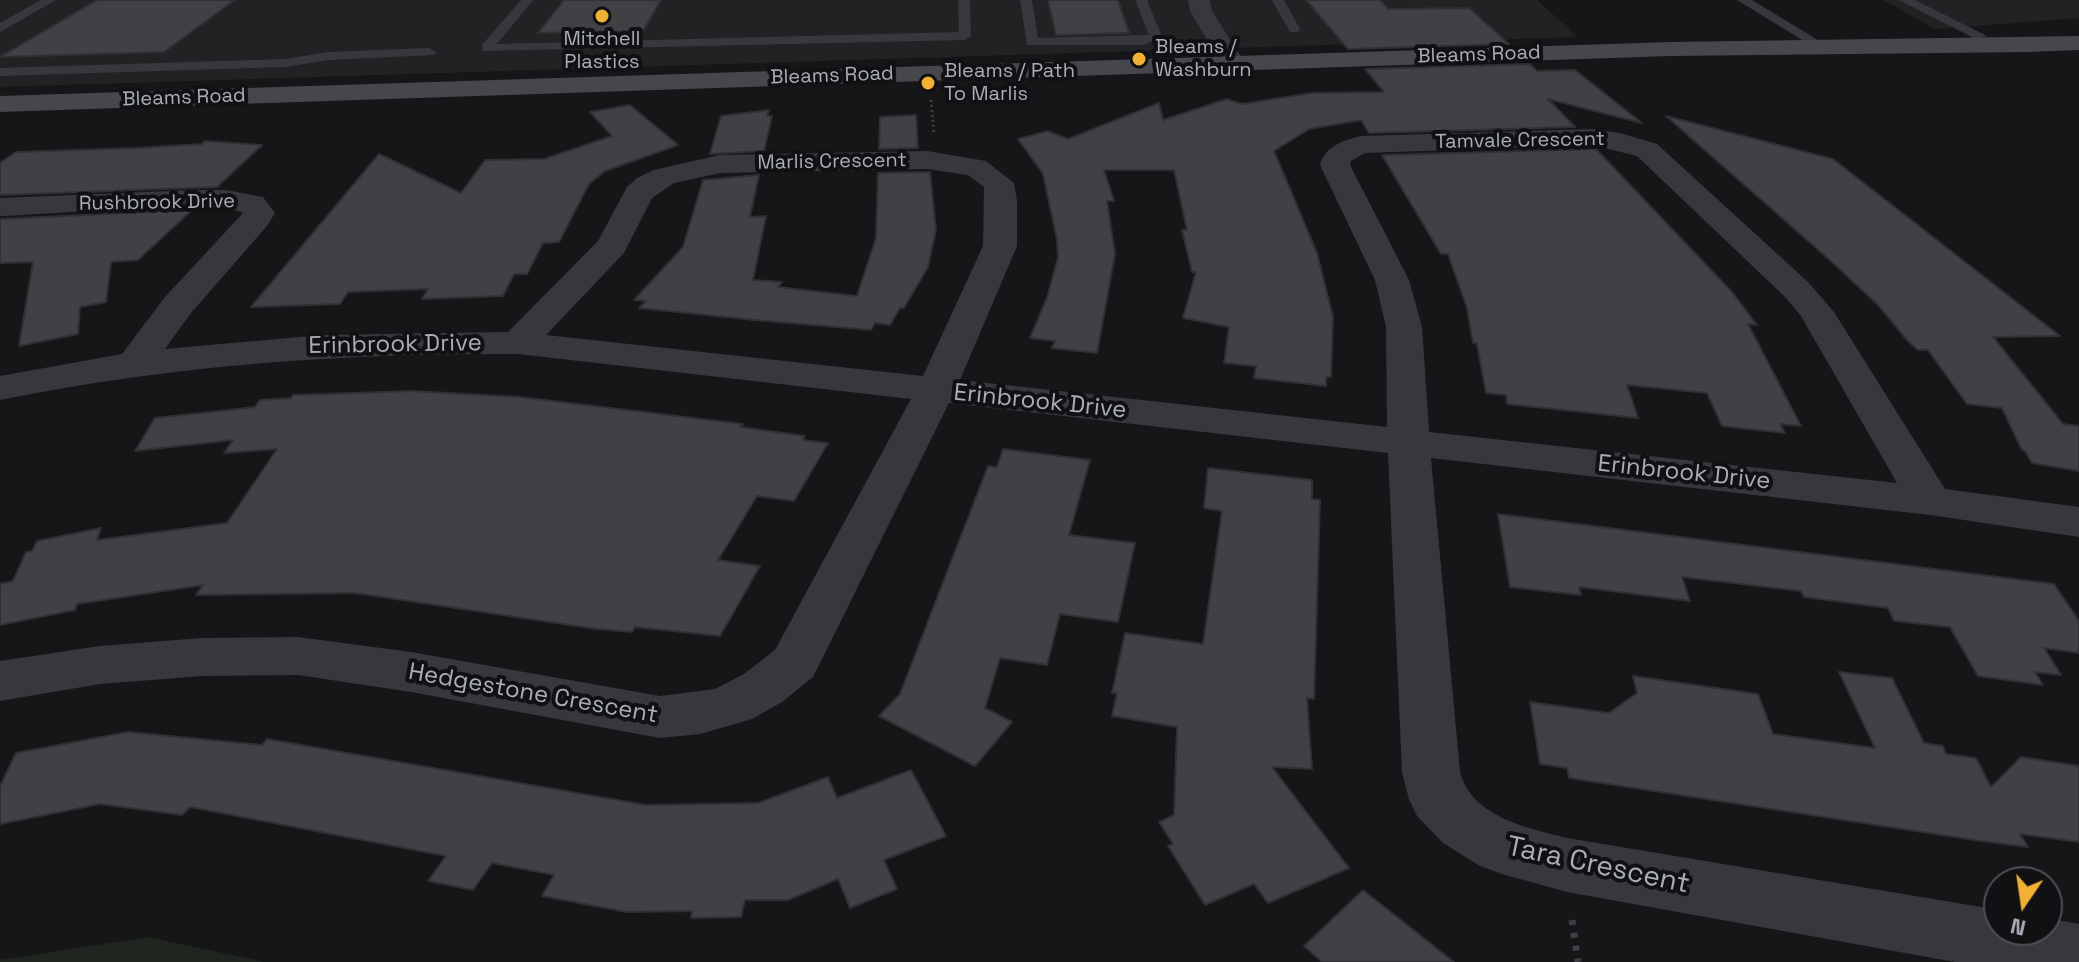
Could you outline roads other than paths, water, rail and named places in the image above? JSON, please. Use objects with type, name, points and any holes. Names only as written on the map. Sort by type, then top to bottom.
[{"type":"main road","name":"Bleams Road","points":[[1855,46],[1877,40],[2079,31]]},
{"type":"main road","name":"Bleams Road","points":[[0,104],[1822,46],[1896,49],[2071,45]]},
{"type":"street","points":[[1199,0],[1201,11],[1233,63]]},
{"type":"street","name":"Tamvale Crescent","points":[[1410,442],[1404,327],[1392,280],[1335,165],[1337,156],[1360,145],[1607,138],[1634,144],[1660,159],[1796,289],[1816,312],[1838,346],[1930,501]]},
{"type":"street","name":"Marlis Crescent","points":[[518,343],[612,246],[638,194],[648,184],[665,176],[720,164],[955,162],[976,167],[999,183],[1000,246],[936,390]]},
{"type":"street","name":"Rushbrook Drive","points":[[0,207],[204,199],[252,204],[259,213],[251,226],[178,305],[136,362]]},
{"type":"street","name":"Erinbrook Drive","points":[[0,388],[136,362],[241,350],[404,341],[518,343],[1930,501],[2079,522]]},
{"type":"street","name":"Hedgestone Crescent","points":[[0,681],[100,665],[202,657],[298,656],[411,672],[660,717],[696,716],[736,706],[773,683],[794,663],[936,390]]},
{"type":"street","name":"Tara Crescent","points":[[1410,442],[1431,772],[1438,799],[1464,825],[1502,848],[1567,865],[2079,954]]},
{"type":"lane","points":[[0,28],[50,0]]},
{"type":"lane","points":[[527,0],[487,48],[965,36],[964,0]]},
{"type":"lane","points":[[1026,0],[1032,42],[1144,41],[1156,37],[1141,0]]},
{"type":"lane","points":[[1278,0],[1294,29]]},
{"type":"lane","points":[[1743,0],[1822,46]]},
{"type":"lane","points":[[1905,0],[1981,36]]},
{"type":"lane","points":[[0,72],[285,63],[329,56],[429,52]]},
{"type":"place","name":"Mitchell Plastics","points":[[602,16]]},
{"type":"place","name":"Bleams / Washburn","points":[[1139,59]]},
{"type":"place","name":"Bleams / Path To Marlis","points":[[928,83]]}]
